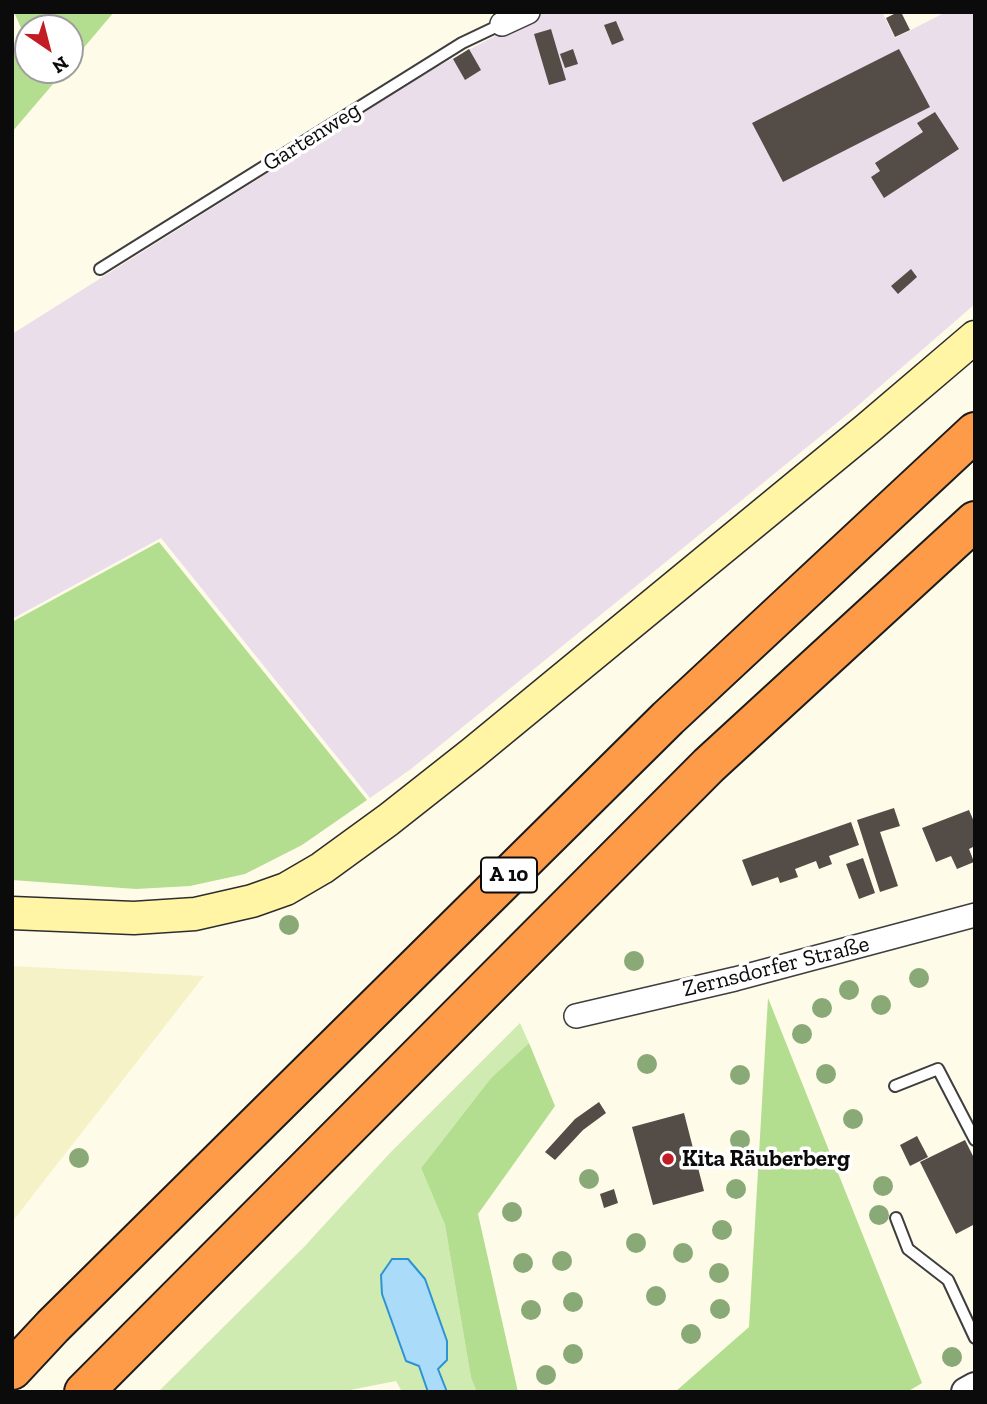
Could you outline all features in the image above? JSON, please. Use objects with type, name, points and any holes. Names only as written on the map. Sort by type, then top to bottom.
[{"type":"highway","name":"A 10","points":[[12,1370],[53,1326],[668,718],[975,432]]},
{"type":"highway","name":"A 10","points":[[84,1392],[709,765],[975,521]]},
{"type":"main road","points":[[12,913],[134,918],[195,914],[252,901],[286,889],[321,868],[388,820],[473,752],[975,337]]},
{"type":"street","name":"Gartenweg","points":[[502,24],[528,12]]},
{"type":"street","name":"Zernsdorfer Straße","points":[[576,1016],[735,979],[975,915]]},
{"type":"street","points":[[12,1387],[21,1392]]},
{"type":"street","points":[[966,1392],[975,1387]]},
{"type":"lane","name":"Gartenweg","points":[[100,269],[462,43],[502,24]]},
{"type":"lane","points":[[895,1086],[938,1069],[975,1140]]},
{"type":"lane","points":[[896,1219],[908,1249],[948,1280],[975,1338]]},
{"type":"shaded area","points":[[540,12],[882,12],[895,38],[946,12],[975,12],[975,304],[854,409],[411,769],[370,798],[161,538],[12,619],[12,334],[433,69]]},
{"type":"shaded area","points":[[12,966],[204,976],[12,1222]]},
{"type":"green space","points":[[14,12],[114,12],[84,47],[84,14]]},
{"type":"green space","points":[[12,49],[14,84],[53,84],[12,132]]},
{"type":"green space","points":[[159,542],[367,800],[302,845],[245,874],[190,886],[136,889],[12,880],[12,622]]},
{"type":"green space","points":[[768,998],[922,1383],[907,1392],[675,1392],[749,1327]]},
{"type":"green space","points":[[520,1023],[529,1043],[491,1078],[421,1168],[445,1225],[471,1378],[477,1392],[402,1392],[396,1381],[340,1392],[158,1392],[304,1247],[389,1154]]},
{"type":"green space","points":[[529,1043],[555,1106],[478,1214],[518,1392],[477,1392],[471,1378],[445,1225],[421,1168],[491,1078]]},
{"type":"water","points":[[392,1259],[408,1259],[425,1279],[447,1341],[447,1360],[438,1369],[447,1392],[428,1392],[419,1366],[406,1361],[382,1294],[381,1275]]},
{"type":"building","points":[[901,12],[910,30],[895,37],[886,18]]},
{"type":"building","points":[[616,21],[624,40],[612,45],[604,25]]},
{"type":"building","points":[[551,29],[566,80],[549,85],[534,34]]},
{"type":"building","points":[[469,49],[481,70],[465,80],[453,59]]},
{"type":"building","points":[[573,49],[578,64],[565,68],[560,54]]},
{"type":"building","points":[[899,49],[930,107],[783,182],[752,123]]},
{"type":"building","points":[[935,112],[959,149],[884,198],[871,177],[880,171],[875,163],[923,132],[917,123]]},
{"type":"building","points":[[911,269],[917,277],[898,294],[891,286]]},
{"type":"building","points":[[894,808],[900,826],[880,832],[898,886],[880,892],[857,820]]},
{"type":"building","points":[[969,810],[975,824],[975,846],[969,849],[974,862],[957,869],[951,856],[936,862],[922,828]]},
{"type":"building","points":[[851,822],[859,845],[829,856],[832,864],[819,869],[816,861],[795,869],[798,877],[780,883],[778,877],[752,886],[742,860]]},
{"type":"building","points":[[863,858],[875,893],[859,899],[846,864]]},
{"type":"building","points":[[599,1102],[606,1113],[583,1130],[555,1160],[545,1152],[575,1119]]},
{"type":"building","name":"Kita Räuberberg","points":[[684,1113],[704,1191],[653,1205],[632,1127]]},
{"type":"building","points":[[917,1136],[928,1157],[910,1166],[900,1145]]},
{"type":"building","points":[[965,1140],[975,1160],[975,1224],[956,1234],[920,1162]]},
{"type":"building","points":[[614,1189],[618,1203],[604,1208],[600,1194]]},
{"type":"place","name":"Kita Räuberberg","points":[[668,1159]]}]
